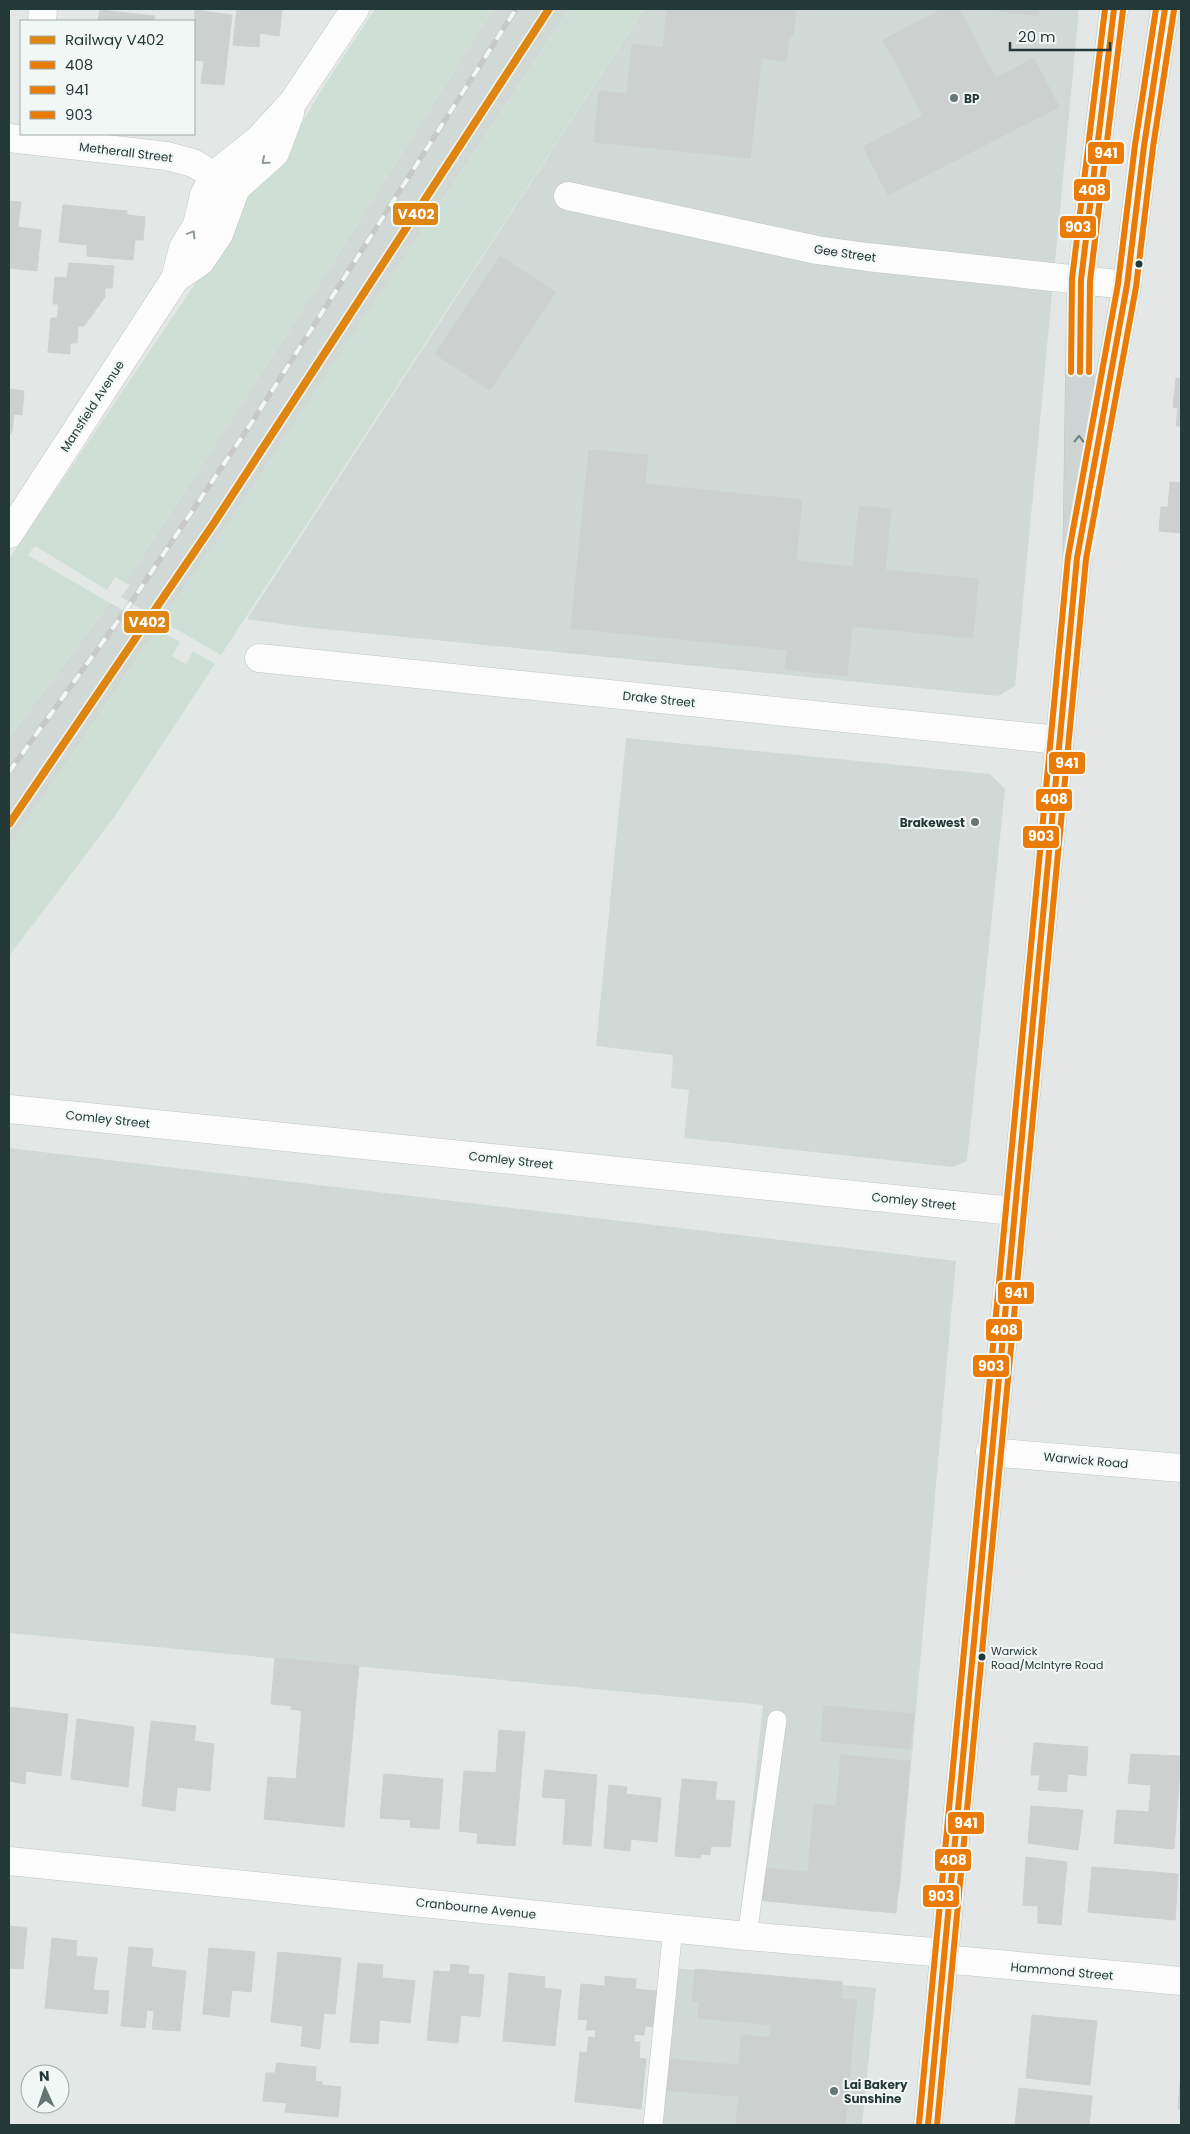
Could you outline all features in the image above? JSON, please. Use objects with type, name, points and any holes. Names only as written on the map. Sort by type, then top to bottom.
[{"type":"main road","points":[[1077,558],[1081,280],[1114,9]]},
{"type":"main road","points":[[928,2125],[990,1452],[1077,558],[1127,285],[1144,146],[1165,9]]},
{"type":"street","name":"Mansfield Avenue","points":[[9,534],[175,279],[200,262],[219,234],[225,182],[275,153],[293,102],[355,9]]},
{"type":"street","name":"Metherall Street","points":[[24,137],[168,156],[193,163],[225,182]]},
{"type":"street","name":"Gee Street","points":[[568,196],[817,250],[1127,285]]},
{"type":"street","name":"Drake Street","points":[[259,658],[1059,740]]},
{"type":"street","name":"Comley Street","points":[[9,1109],[1013,1211]]},
{"type":"street","name":"Warwick Road","points":[[990,1452],[1181,1468]]},
{"type":"street","name":"Cranbourne Avenue","points":[[9,1861],[944,1956]]},
{"type":"street","name":"Hammond Street","points":[[944,1956],[1181,1981]]},
{"type":"lane","points":[[747,1936],[777,1720]]},
{"type":"lane","points":[[653,2125],[673,1928]]},
{"type":"shaded area","points":[[493,9],[569,9],[241,505],[162,621],[121,597],[130,585],[125,583],[321,281]]},
{"type":"shaded area","points":[[644,9],[1079,9],[1015,686],[998,696],[303,627],[247,619]]},
{"type":"shaded area","points":[[110,603],[157,629],[9,848],[9,738]]},
{"type":"shaded area","points":[[626,738],[990,774],[1005,789],[967,1161],[953,1167],[684,1138],[689,1090],[671,1088],[673,1055],[596,1046]]},
{"type":"shaded area","points":[[9,1148],[956,1261],[900,1889],[874,1912],[742,1899],[763,1705],[9,1633]]},
{"type":"shaded area","points":[[675,1968],[876,1988],[862,2125],[659,2125]]},
{"type":"green space","points":[[375,9],[493,9],[321,281],[125,583],[115,577],[107,590],[35,546],[28,555],[110,603],[9,738],[9,559],[195,284],[216,249],[234,206],[284,152],[326,83]]},
{"type":"green space","points":[[569,9],[644,9],[221,655],[162,621],[241,505]]},
{"type":"green space","points":[[157,629],[180,642],[172,656],[186,664],[193,651],[215,664],[115,816],[9,956],[9,848]]},
{"type":"building","points":[[237,9],[282,9],[279,36],[260,33],[259,47],[233,45]]},
{"type":"building","points":[[667,9],[777,9],[796,11],[793,36],[789,36],[786,61],[663,47]]},
{"type":"building","points":[[942,9],[959,9],[981,51],[909,88],[883,40]]},
{"type":"building","points":[[982,9],[1039,9],[1038,16]]},
{"type":"building","points":[[100,10],[155,16],[154,20],[98,20]]},
{"type":"building","points":[[195,10],[232,15],[224,85],[201,83],[204,61],[195,60]]},
{"type":"building","points":[[632,44],[761,58],[756,107],[627,94]]},
{"type":"building","points":[[981,51],[996,78],[1034,58],[1059,107],[888,195],[863,147],[923,116],[909,88]]},
{"type":"building","points":[[599,91],[756,107],[750,158],[594,142]]},
{"type":"building","points":[[9,201],[21,202],[18,227],[41,230],[37,271],[9,268]]},
{"type":"building","points":[[63,205],[127,211],[127,215],[145,217],[143,240],[135,240],[133,260],[87,256],[87,245],[59,242]]},
{"type":"building","points":[[500,256],[556,292],[490,390],[435,354]]},
{"type":"building","points":[[69,263],[114,266],[112,288],[105,288],[105,297],[84,326],[78,326],[77,343],[70,343],[70,354],[48,352],[51,318],[57,318],[59,304],[53,304],[55,277],[67,278]]},
{"type":"building","points":[[1176,378],[1181,378],[1181,426],[1176,426],[1178,408],[1173,407]]},
{"type":"building","points":[[9,389],[24,391],[22,415],[14,414],[12,431],[9,436]]},
{"type":"building","points":[[589,450],[648,455],[645,484],[802,500],[796,561],[853,567],[859,506],[891,509],[885,570],[978,579],[973,638],[852,626],[847,676],[785,669],[787,650],[571,628]]},
{"type":"building","points":[[1170,482],[1181,483],[1181,533],[1159,531],[1161,507],[1168,507]]},
{"type":"building","points":[[275,1658],[359,1666],[344,1827],[264,1819],[268,1777],[296,1779],[302,1711],[291,1709],[292,1706],[271,1704]]},
{"type":"building","points":[[824,1706],[914,1714],[910,1749],[821,1741]]},
{"type":"building","points":[[9,1707],[68,1714],[61,1776],[26,1771],[25,1784],[9,1781]]},
{"type":"building","points":[[77,1719],[134,1727],[128,1787],[71,1779]]},
{"type":"building","points":[[151,1721],[196,1726],[194,1741],[214,1744],[210,1791],[177,1787],[175,1811],[142,1806]]},
{"type":"building","points":[[499,1730],[525,1732],[515,1846],[477,1843],[478,1833],[459,1831],[464,1771],[496,1773]]},
{"type":"building","points":[[1034,1743],[1088,1747],[1086,1776],[1068,1774],[1066,1792],[1038,1790],[1040,1775],[1031,1775]]},
{"type":"building","points":[[1131,1754],[1181,1756],[1174,1849],[1114,1843],[1117,1810],[1149,1812],[1151,1785],[1128,1783]]},
{"type":"building","points":[[841,1755],[910,1761],[905,1813],[836,1806]]},
{"type":"building","points":[[545,1770],[597,1775],[591,1846],[563,1844],[566,1799],[542,1797]]},
{"type":"building","points":[[384,1774],[443,1779],[439,1829],[410,1827],[411,1820],[380,1818]]},
{"type":"building","points":[[682,1779],[717,1782],[715,1800],[735,1801],[730,1847],[711,1846],[710,1855],[701,1854],[700,1858],[675,1856]]},
{"type":"building","points":[[609,1785],[627,1787],[626,1794],[661,1798],[657,1842],[631,1839],[630,1851],[604,1848]]},
{"type":"building","points":[[814,1804],[905,1813],[902,1846],[811,1838]]},
{"type":"building","points":[[1031,1806],[1083,1810],[1078,1850],[1028,1843]]},
{"type":"building","points":[[811,1838],[902,1846],[899,1880],[808,1872]]},
{"type":"building","points":[[1026,1857],[1067,1862],[1061,1925],[1038,1923],[1038,1906],[1023,1905]]},
{"type":"building","points":[[1092,1867],[1178,1874],[1175,1920],[1088,1912]]},
{"type":"building","points":[[761,1868],[899,1880],[896,1913],[758,1900]]},
{"type":"building","points":[[9,1926],[27,1928],[23,1969],[9,1968]]},
{"type":"building","points":[[52,1938],[77,1941],[76,1956],[97,1958],[93,1990],[109,1991],[107,2014],[45,2008]]},
{"type":"building","points":[[129,1947],[153,1949],[151,1967],[186,1971],[180,2031],[152,2029],[154,2011],[147,2010],[145,2028],[121,2026]]},
{"type":"building","points":[[209,1948],[255,1952],[251,1992],[232,1990],[229,2017],[203,2014]]},
{"type":"building","points":[[278,1952],[310,1955],[303,2026],[271,2022]]},
{"type":"building","points":[[310,1955],[341,1958],[335,2014],[324,2013],[320,2049],[301,2046]]},
{"type":"building","points":[[358,1963],[383,1965],[382,1978],[415,1981],[410,2023],[380,2020],[378,2044],[350,2042]]},
{"type":"building","points":[[451,1964],[469,1966],[468,1974],[484,1975],[480,2017],[461,2015],[458,2043],[427,2040],[434,1971],[450,1972]]},
{"type":"building","points":[[695,1969],[842,1982],[841,1999],[857,2000],[855,2016],[692,2001]]},
{"type":"building","points":[[509,1973],[545,1977],[544,1988],[561,1990],[555,2046],[503,2041]]},
{"type":"building","points":[[605,1976],[620,1978],[608,2105],[575,2102],[580,2052],[587,2053],[589,2037],[595,2038],[596,2030],[586,2030],[588,2020],[578,2019],[581,1984],[605,1986]]},
{"type":"building","points":[[620,1978],[636,1979],[635,1989],[657,1991],[654,2027],[645,2026],[644,2035],[634,2034],[634,2042],[640,2042],[639,2058],[646,2059],[641,2109],[608,2105]]},
{"type":"building","points":[[699,2002],[855,2016],[852,2045],[770,2037],[771,2025],[698,2018]]},
{"type":"building","points":[[1032,2015],[1097,2021],[1090,2085],[1026,2078]]},
{"type":"building","points":[[741,2035],[852,2045],[850,2075],[739,2065]]},
{"type":"building","points":[[668,2059],[850,2075],[847,2106],[664,2090]]},
{"type":"building","points":[[277,2063],[316,2067],[315,2081],[322,2082],[322,2085],[341,2087],[338,2117],[285,2112],[287,2103],[263,2101],[266,2073],[275,2073]]},
{"type":"building","points":[[1181,2071],[1181,2110],[1178,2109]]},
{"type":"building","points":[[1019,2088],[1092,2096],[1089,2125],[1015,2125]]},
{"type":"building","points":[[739,2096],[847,2106],[845,2125],[736,2125]]},
{"type":"railway","points":[[9,772],[128,607],[254,419],[516,9]]},
{"type":"rail line","name":"V402","points":[[9,824],[214,523],[549,9]]},
{"type":"transit line","name":"903","points":[[1071,372],[1072,279],[1105,9]]},
{"type":"transit line","name":"408","points":[[1080,372],[1081,280],[1114,9]]},
{"type":"transit line","name":"903","points":[[919,2124],[1068,557],[1118,284],[1135,145],[1156,9]]},
{"type":"transit line","name":"408","points":[[928,2125],[1077,558],[1127,285],[1144,146],[1165,9]]},
{"type":"transit line","name":"941","points":[[1089,372],[1090,281],[1123,10]]},
{"type":"transit line","name":"941","points":[[937,2125],[1086,559],[1136,287],[1153,147],[1174,10]]},
{"type":"place","name":"BP","points":[[954,98]]},
{"type":"place","name":"Brakewest","points":[[975,822]]},
{"type":"place","name":"Warwick Road/McIntyre Road","points":[[982,1657]]},
{"type":"place","name":"Lai Bakery Sunshine","points":[[834,2091]]}]
